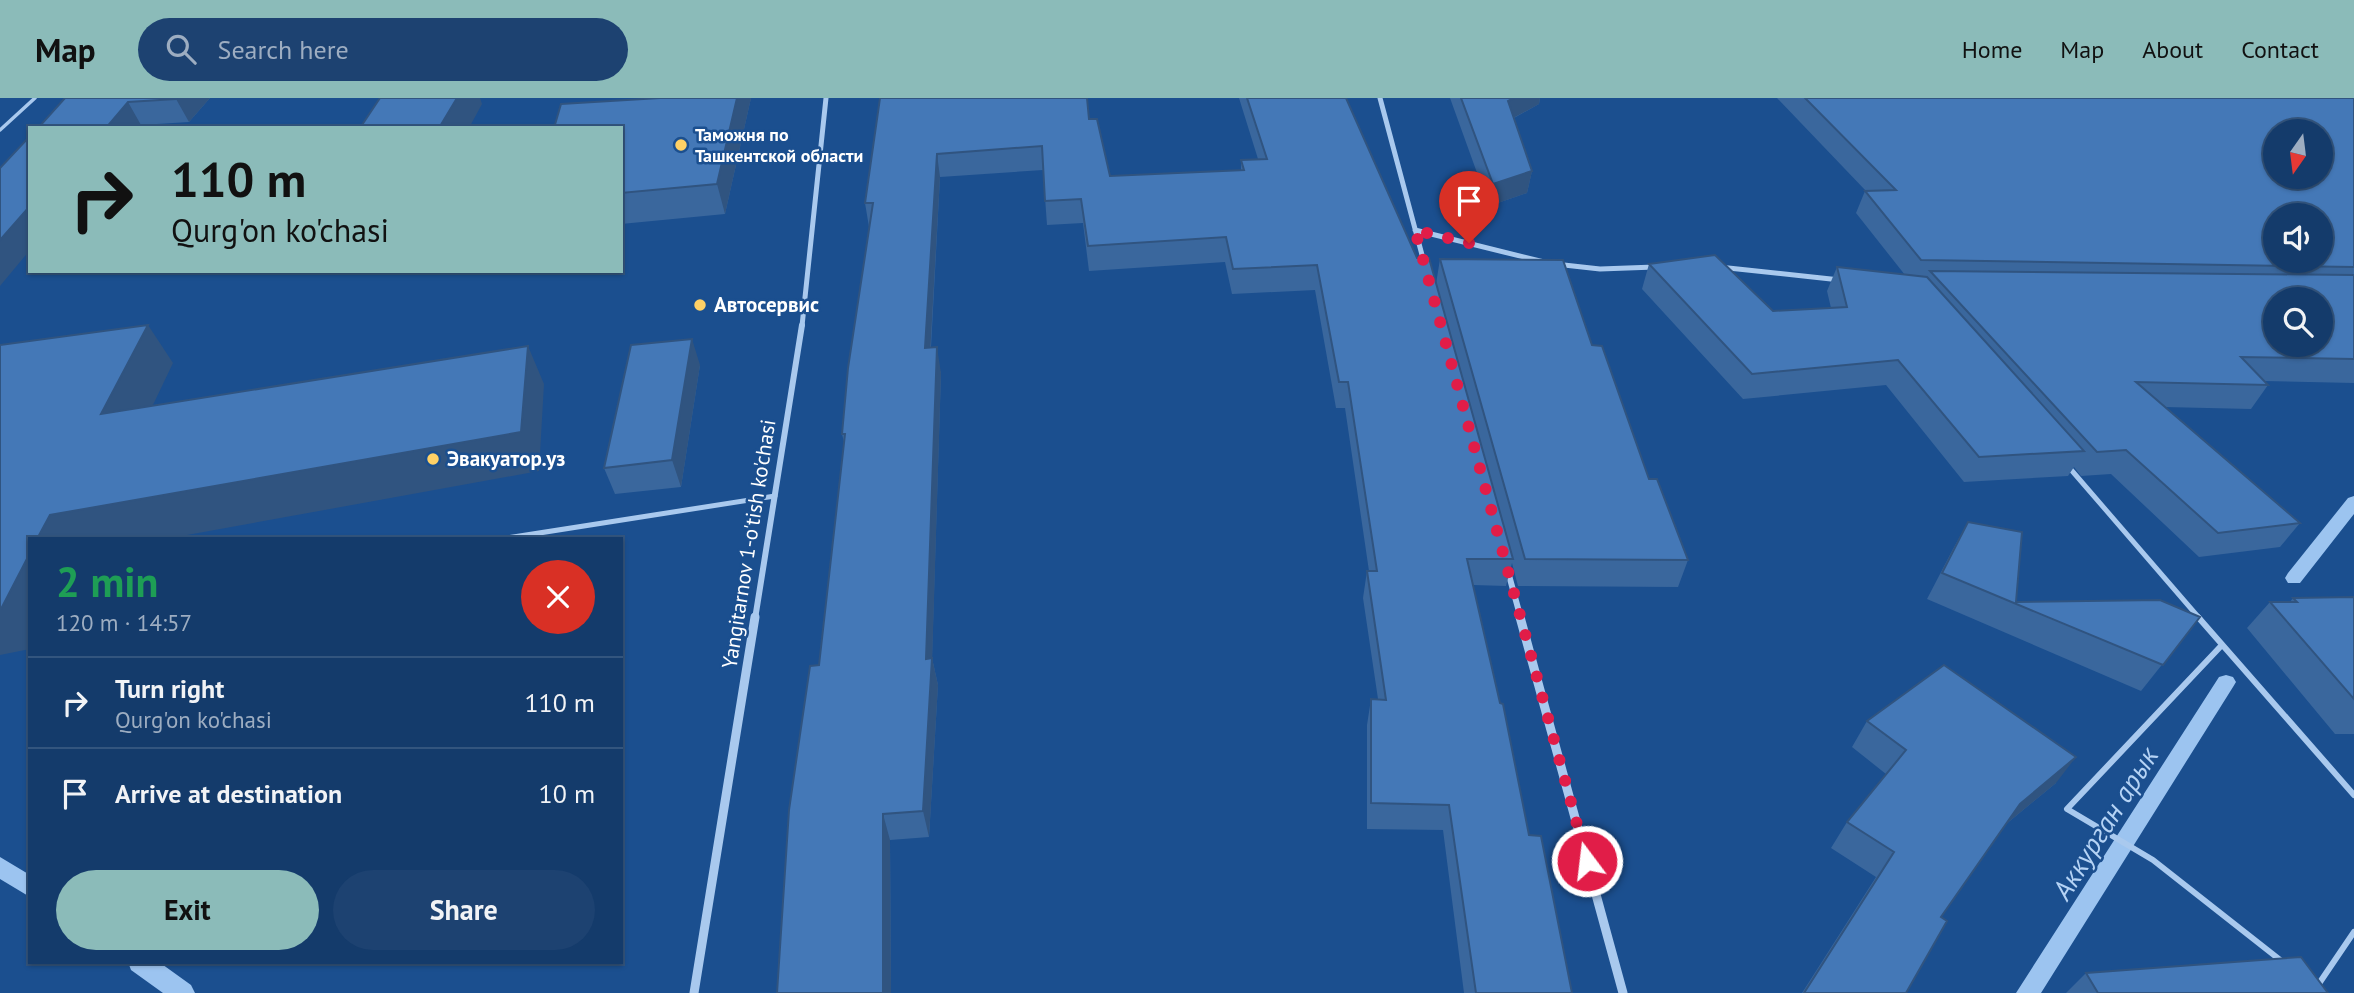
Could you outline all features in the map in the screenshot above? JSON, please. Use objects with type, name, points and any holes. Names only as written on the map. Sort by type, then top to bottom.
[{"type":"street","name":"Yangitarnov 1-o'tish ko'chasi","points":[[694,993],[808,289],[826,98]]},
{"type":"street","points":[[1380,98],[1426,270]]},
{"type":"street","points":[[1415,230],[1549,263],[1600,269],[1668,266]]},
{"type":"street","points":[[1716,266],[1843,280]]},
{"type":"street","points":[[1506,565],[1623,993]]},
{"type":"lane","points":[[0,130],[35,98]]},
{"type":"lane","points":[[2058,455],[2178,591],[2221,646],[2354,795]]},
{"type":"lane","points":[[514,537],[775,496]]},
{"type":"lane","points":[[2221,646],[2067,809],[2153,860],[2295,971]]},
{"type":"lane","points":[[2305,980],[2318,991],[2354,932]]},
{"type":"building","points":[[65,98],[177,98],[128,102],[108,126],[40,126]]},
{"type":"building","points":[[380,98],[457,98],[440,126],[361,126]]},
{"type":"building","points":[[660,98],[737,98],[717,184],[623,193],[623,126],[555,126],[561,104]]},
{"type":"building","points":[[880,98],[1087,98],[1089,119],[1097,119],[1110,176],[1244,170],[1241,160],[1267,159],[1247,98],[1346,98],[1417,258],[1429,258],[1513,559],[1467,559],[1500,703],[1503,704],[1529,835],[1541,836],[1572,993],[1476,993],[1449,805],[1371,803],[1371,699],[1386,700],[1367,571],[1377,571],[1348,382],[1339,382],[1317,265],[1233,269],[1226,237],[1088,246],[1081,199],[1045,201],[1042,146],[937,154],[925,348],[937,347],[926,659],[932,658],[923,811],[883,814],[883,993],[777,993],[789,810],[810,666],[819,665],[845,434],[842,434],[848,368],[873,203],[865,203]]},
{"type":"building","points":[[1461,98],[1514,98],[1508,101],[1532,171],[1493,184]]},
{"type":"building","points":[[1805,98],[2354,98],[2354,267],[2333,267],[2333,203],[2263,203],[2263,266],[1921,260],[1865,191],[1896,190]]},
{"type":"building","points":[[28,138],[28,208],[0,240],[0,168]]},
{"type":"building","points":[[1715,255],[1773,311],[1847,307],[1837,267],[1927,277],[2084,451],[1979,457],[1898,360],[1752,374],[1649,264]]},
{"type":"building","points":[[1440,259],[1563,260],[1592,345],[1602,346],[1649,479],[1657,479],[1688,560],[1525,559]]},
{"type":"building","points":[[1930,271],[2354,275],[2354,359],[2241,357],[2268,385],[2136,382],[2300,523],[2218,533],[2126,450],[2097,452]]},
{"type":"building","points":[[148,325],[101,414],[528,346],[521,432],[50,515],[38,537],[28,537],[28,557],[0,609],[0,345]]},
{"type":"building","points":[[692,339],[672,460],[604,468],[631,345]]},
{"type":"building","points":[[1968,522],[2022,532],[2016,602],[2160,600],[2200,617],[2163,665],[1942,573]]},
{"type":"building","points":[[2354,597],[2354,699],[2270,602],[2297,602],[2293,598]]},
{"type":"building","points":[[1944,665],[2076,757],[2020,804],[1941,917],[1947,921],[1906,993],[1804,993],[1894,852],[1847,822],[1906,750],[1867,721]]},
{"type":"building","points":[[2301,957],[2328,993],[2098,993],[2086,973]]},
{"type":"waterway","name":"Аккурган арык","points":[[2294,578],[2354,502]]},
{"type":"waterway","name":"Аккурган арык","points":[[2028,993],[2226,682]]},
{"type":"waterway","name":"Аккурган арык","points":[[0,867],[28,886]]},
{"type":"waterway","name":"Аккурган арык","points":[[142,964],[183,993]]},
{"type":"place","name":"Таможня по Ташкентской области","points":[[681,145]]},
{"type":"place","name":"Автосервис","points":[[700,305]]},
{"type":"place","name":"Эвакуатор.уз","points":[[433,459]]},
{"type":"route","points":[[1469,243],[1415,230],[1587,861]]}]
